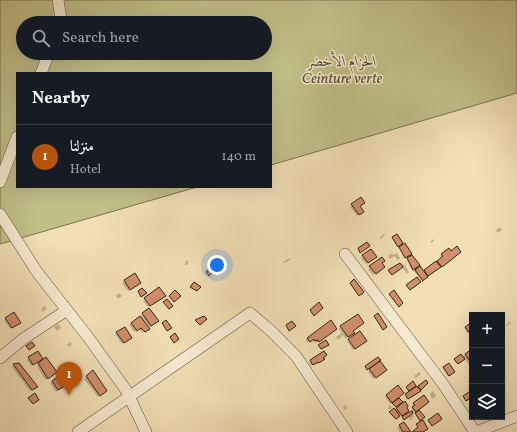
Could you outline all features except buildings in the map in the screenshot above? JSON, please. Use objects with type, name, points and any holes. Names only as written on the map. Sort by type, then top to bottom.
[{"type":"street","points":[[58,0],[61,16]]},
{"type":"street","points":[[41,72],[46,60]]},
{"type":"street","points":[[0,182],[16,140]]},
{"type":"street","points":[[0,214],[37,272],[88,337],[130,397],[146,432]]},
{"type":"street","points":[[345,254],[443,384],[476,432],[517,416]]},
{"type":"street","points":[[0,358],[24,339],[67,310]]},
{"type":"street","points":[[78,432],[250,313],[270,330],[296,356],[347,432]]},
{"type":"green space","name":"الحزام الأخضر Ceinture verte","points":[[0,0],[517,0],[517,93],[272,165],[272,72],[16,72],[16,188],[194,188],[0,244]]},
{"type":"place","name":"منزلنا","points":[[69,395]]}]
